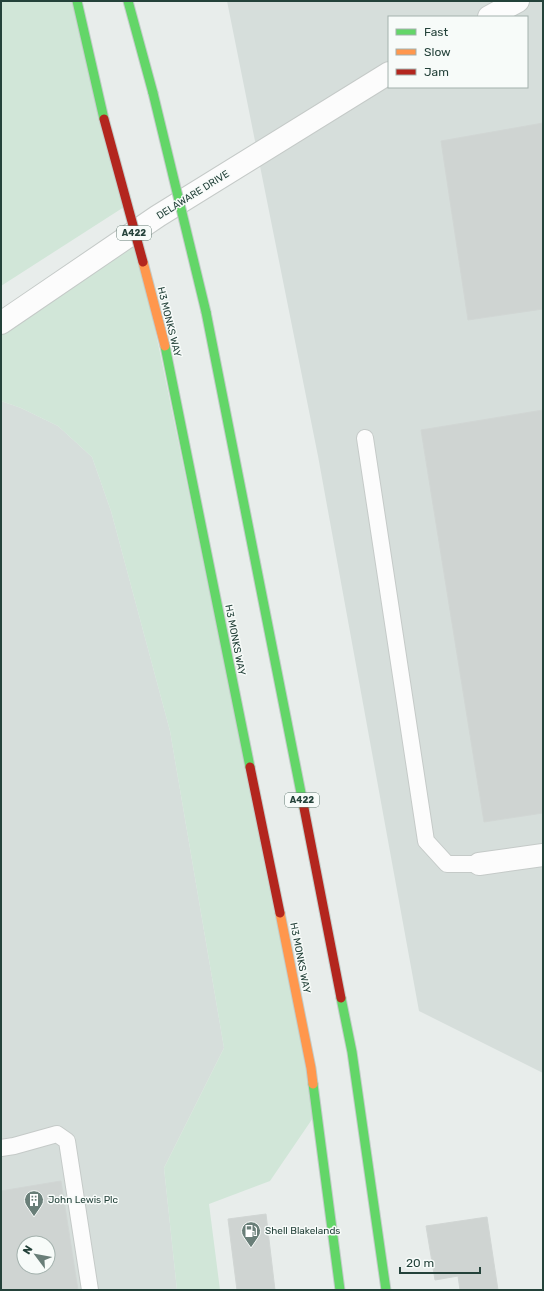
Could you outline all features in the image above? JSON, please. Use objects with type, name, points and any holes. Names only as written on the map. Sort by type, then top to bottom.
[{"type":"main road","name":"H3 MONKS WAY","points":[[77,1],[104,119],[165,346],[310,1068],[340,1290]]},
{"type":"main road","name":"A422","points":[[128,1],[154,93],[206,312],[352,1052],[386,1290]]},
{"type":"street","points":[[491,16],[518,1]]},
{"type":"street","name":"DELAWARE DRIVE","points":[[1,323],[158,216],[388,75]]},
{"type":"street","points":[[478,864],[543,855]]},
{"type":"lane","points":[[365,438],[426,841],[447,864],[478,864]]},
{"type":"lane","points":[[1,1148],[14,1146],[57,1134],[67,1141],[90,1290]]},
{"type":"shaded area","points":[[227,1],[543,1],[543,1073],[419,1011],[318,456]]},
{"type":"shaded area","points":[[1,401],[21,408],[58,426],[92,457],[111,511],[170,731],[224,1048],[164,1168],[177,1290],[1,1290]]},
{"type":"green space","points":[[1,1],[77,1],[124,207],[1,286]]},
{"type":"green space","points":[[135,232],[317,1112],[270,1181],[209,1204],[220,1290],[177,1290],[164,1168],[224,1048],[170,731],[111,511],[92,457],[58,426],[21,408],[1,401],[1,323]]},
{"type":"building","points":[[543,123],[543,309],[468,320],[441,141]]},
{"type":"building","points":[[543,410],[543,813],[484,822],[421,430]]},
{"type":"building","name":"John Lewis Plc","points":[[61,1181],[78,1290],[1,1290],[1,1191]]},
{"type":"building","name":"Shell Blakelands","points":[[266,1214],[275,1290],[237,1290],[228,1219]]},
{"type":"building","points":[[487,1217],[498,1290],[460,1290],[458,1276],[435,1280],[426,1226]]},
{"type":"traffic: fast","points":[[77,1],[104,119]]},
{"type":"traffic: fast","points":[[128,1],[153,93]]},
{"type":"traffic: fast","points":[[153,93],[206,312]]},
{"type":"traffic: fast","points":[[206,312],[304,808]]},
{"type":"traffic: fast","points":[[165,346],[250,767]]},
{"type":"traffic: fast","points":[[341,998],[352,1052],[386,1290]]},
{"type":"traffic: fast","points":[[313,1084],[340,1290]]},
{"type":"traffic: slow","points":[[143,262],[165,346]]},
{"type":"traffic: slow","points":[[280,913],[313,1084]]},
{"type":"traffic: jam","points":[[104,119],[143,262]]},
{"type":"traffic: jam","points":[[250,767],[280,913]]},
{"type":"traffic: jam","points":[[304,808],[341,998]]},
{"type":"place","name":"John Lewis Plc","points":[[34,1217]]},
{"type":"place","name":"Shell Blakelands","points":[[251,1248]]}]
